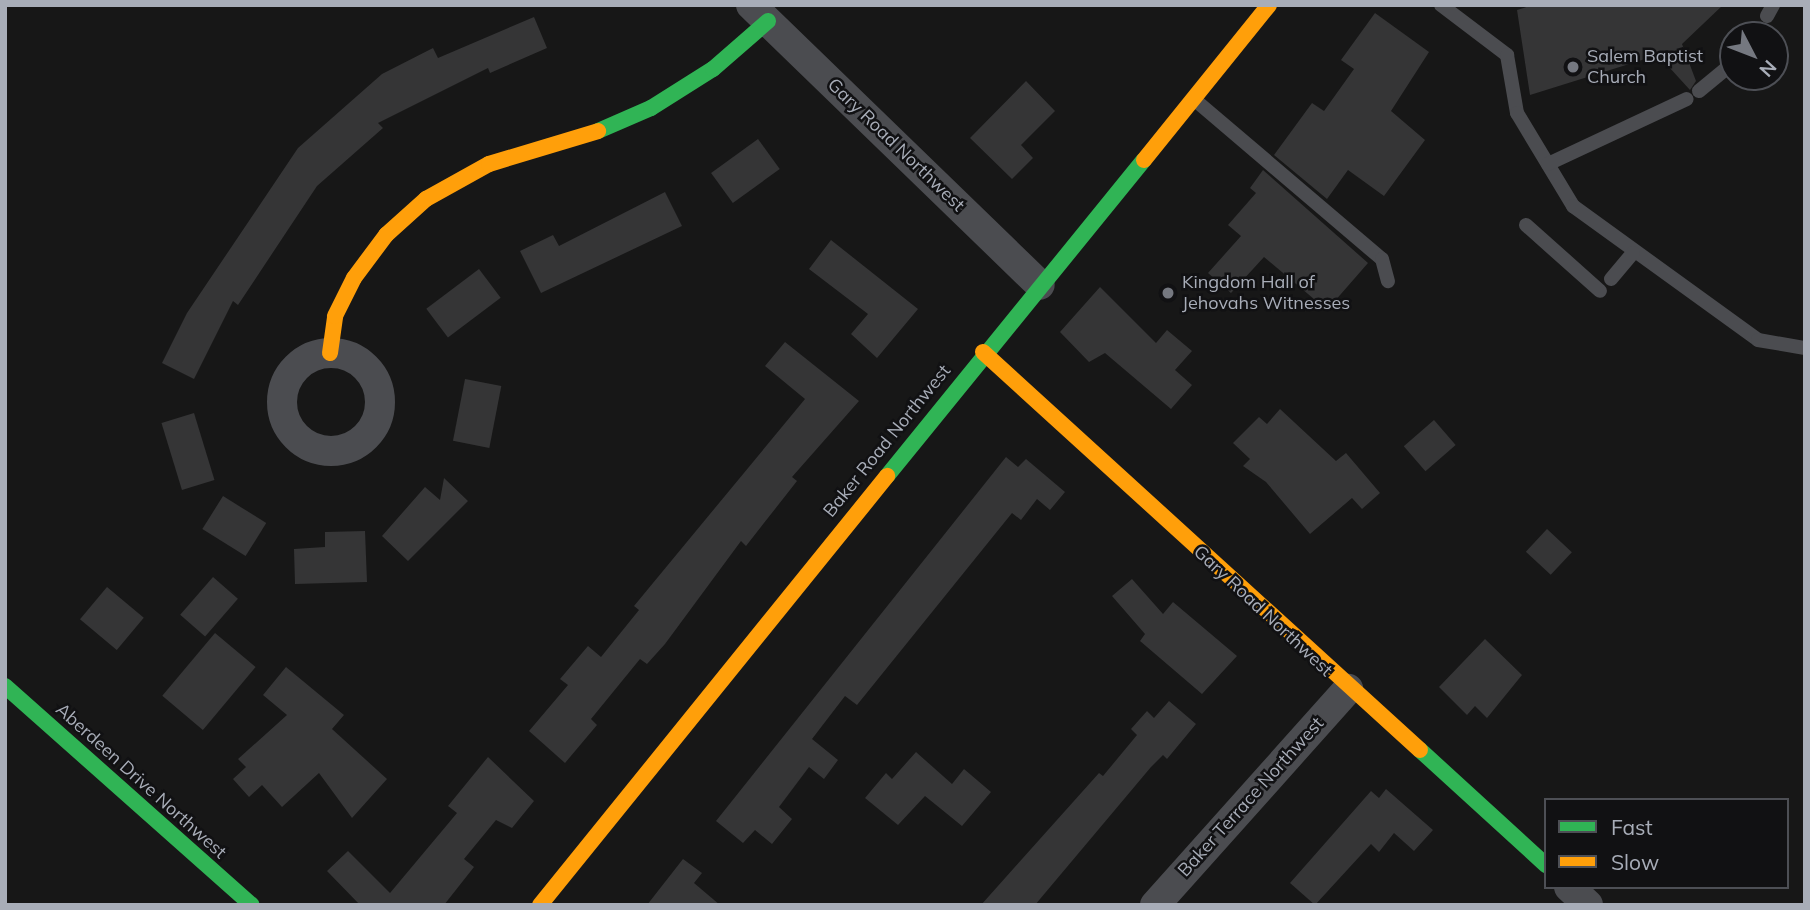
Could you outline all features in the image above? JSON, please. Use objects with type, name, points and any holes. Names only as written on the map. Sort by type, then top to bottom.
[{"type":"street","name":"Baker Road Northwest","points":[[540,905],[984,352],[1194,100],[1269,5]]},
{"type":"street","name":"Gary Road Northwest","points":[[759,13],[1040,285]]},
{"type":"street","points":[[330,354],[335,316],[354,278],[386,235],[426,200],[489,164],[584,137],[651,108],[713,69],[759,13]]},
{"type":"street","name":"Gary Road Northwest","points":[[984,352],[1348,689],[1544,863]]},
{"type":"street","name":"Aberdeen Drive Northwest","points":[[5,686],[252,905]]},
{"type":"street","name":"Baker Terrace Northwest","points":[[1155,905],[1348,689]]},
{"type":"street","points":[[1571,889],[1587,905]]},
{"type":"lane","points":[[1441,5],[1507,55],[1517,113],[1573,206],[1633,253],[1758,340],[1805,348]]},
{"type":"lane","points":[[1548,164],[1693,95],[1719,74]]},
{"type":"lane","points":[[1194,100],[1382,259],[1388,281]]},
{"type":"lane","points":[[1526,225],[1600,291]]},
{"type":"lane","points":[[1611,279],[1633,253]]},
{"type":"building","name":"Salem Baptist Church","points":[[1533,5],[1723,5],[1682,44],[1696,81],[1690,90],[1658,55],[1530,95],[1517,10]]},
{"type":"building","points":[[1375,13],[1429,52],[1391,111],[1425,140],[1384,196],[1348,170],[1327,199],[1274,155],[1312,103],[1324,111],[1354,69],[1341,60]]},
{"type":"building","points":[[534,17],[547,48],[490,73],[488,68],[378,123],[383,128],[317,186],[238,305],[233,301],[194,379],[162,363],[187,313],[298,148],[382,74],[433,48],[438,58]]},
{"type":"building","points":[[1026,81],[1055,111],[1021,145],[1033,158],[1012,179],[970,138]]},
{"type":"building","points":[[758,139],[780,169],[733,203],[711,173]]},
{"type":"building","points":[[1263,170],[1368,263],[1327,310],[1264,257],[1231,293],[1208,273],[1241,236],[1228,225],[1256,193],[1250,188]]},
{"type":"building","points":[[665,192],[682,226],[541,293],[520,251],[553,235],[559,246]]},
{"type":"building","points":[[831,240],[918,309],[877,358],[851,334],[868,314],[809,269]]},
{"type":"building","points":[[479,269],[501,298],[448,337],[426,309]]},
{"type":"building","points":[[1100,287],[1156,343],[1167,330],[1192,351],[1175,370],[1192,385],[1171,409],[1105,353],[1089,362],[1060,332]]},
{"type":"building","points":[[785,342],[859,401],[792,477],[797,481],[746,546],[741,541],[665,644],[647,664],[640,659],[591,719],[597,725],[565,763],[529,731],[568,685],[560,679],[588,646],[601,657],[639,610],[634,606],[805,399],[765,366]]},
{"type":"building","points":[[465,379],[501,386],[489,448],[453,441]]},
{"type":"building","points":[[1280,409],[1336,461],[1346,453],[1380,493],[1362,509],[1352,498],[1310,534],[1266,482],[1243,466],[1250,459],[1233,443],[1259,417],[1267,424]]},
{"type":"building","points":[[194,413],[214,480],[182,490],[161,423]]},
{"type":"building","points":[[1434,420],[1456,445],[1425,471],[1404,446]]},
{"type":"building","points":[[1006,457],[1018,467],[1026,459],[1065,492],[1050,510],[1037,499],[1021,520],[1012,513],[857,705],[845,696],[812,739],[838,760],[824,779],[809,767],[779,807],[792,819],[772,844],[755,830],[743,843],[716,821]]},
{"type":"building","points":[[444,478],[468,501],[408,561],[382,536],[425,487],[440,500]]},
{"type":"building","points":[[223,496],[266,523],[246,556],[202,529]]},
{"type":"building","points":[[1547,529],[1572,552],[1551,575],[1526,552]]},
{"type":"building","points":[[365,531],[367,582],[295,584],[294,549],[325,547],[325,532]]},
{"type":"building","points":[[213,577],[238,599],[205,636],[180,615]]},
{"type":"building","points":[[1132,579],[1163,614],[1173,602],[1237,656],[1202,694],[1140,641],[1145,634],[1112,596]]},
{"type":"building","points":[[107,587],[144,618],[117,650],[80,619]]},
{"type":"building","points":[[215,633],[256,667],[203,730],[162,696]]},
{"type":"building","points":[[1485,639],[1522,675],[1487,718],[1475,706],[1467,715],[1439,687]]},
{"type":"building","points":[[286,667],[344,715],[332,729],[387,779],[352,818],[319,773],[282,807],[262,785],[249,797],[233,779],[246,767],[238,759],[287,715],[263,695]]},
{"type":"building","points":[[1169,701],[1196,724],[1167,759],[1163,755],[1151,767],[1035,905],[981,905],[1099,773],[1103,776],[1137,735],[1131,729],[1147,711],[1154,718]]},
{"type":"building","points":[[916,752],[952,784],[964,769],[991,792],[962,826],[925,796],[898,825],[865,798],[886,773],[892,779]]},
{"type":"building","points":[[488,757],[534,801],[512,828],[496,820],[464,859],[474,867],[444,905],[360,905],[327,871],[348,851],[390,893],[457,813],[448,806]]},
{"type":"building","points":[[1386,789],[1433,830],[1414,851],[1394,833],[1379,852],[1371,844],[1315,905],[1290,883],[1371,791],[1379,798]]},
{"type":"building","points":[[683,859],[702,873],[694,883],[720,905],[647,905]]},
{"type":"traffic: fast","points":[[598,131],[651,108],[713,69],[768,21]]},
{"type":"traffic: fast","points":[[887,476],[1144,160]]},
{"type":"traffic: fast","points":[[5,686],[252,905]]},
{"type":"traffic: fast","points":[[1420,750],[1544,863]]},
{"type":"traffic: slow","points":[[1144,160],[1269,5]]},
{"type":"traffic: slow","points":[[330,353],[335,316],[354,278],[386,235],[426,199],[489,164],[598,131]]},
{"type":"traffic: slow","points":[[983,352],[1420,750]]},
{"type":"traffic: slow","points":[[540,905],[887,476]]},
{"type":"place","name":"Salem Baptist Church","points":[[1573,67]]},
{"type":"place","name":"Kingdom Hall of Jehovahs Witnesses","points":[[1168,293]]}]
